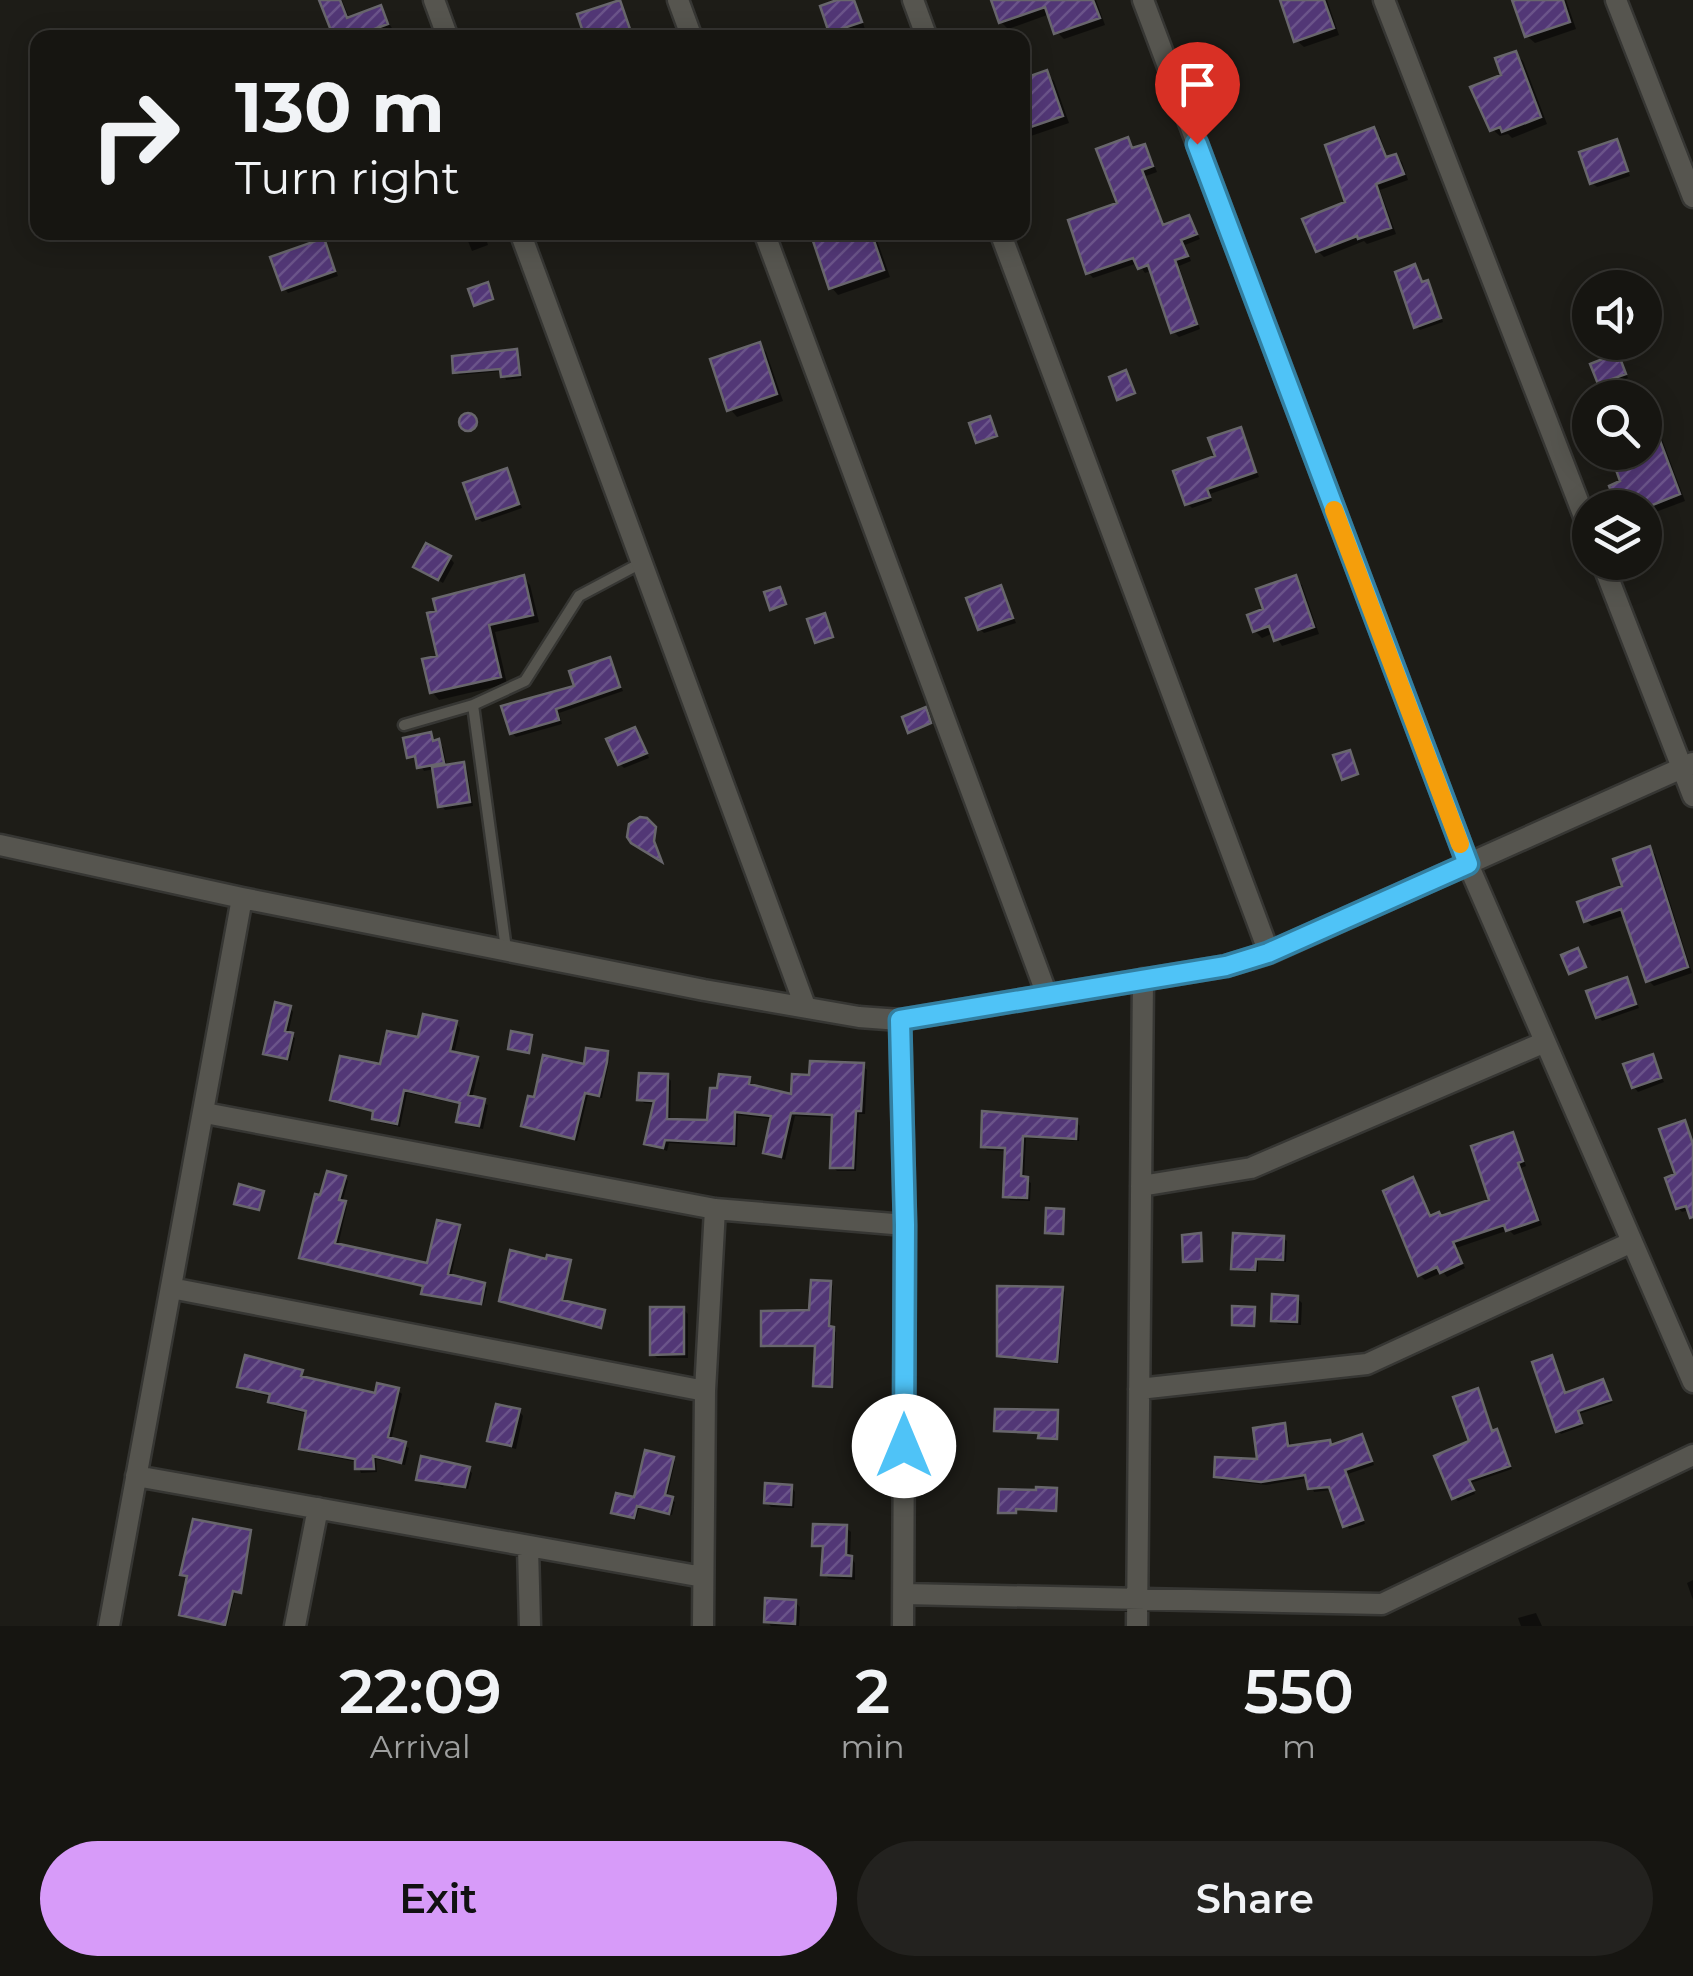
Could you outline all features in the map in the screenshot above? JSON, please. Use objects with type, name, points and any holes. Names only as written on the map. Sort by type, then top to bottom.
[{"type":"street","points":[[434,0],[445,30]]},
{"type":"street","points":[[678,0],[689,30]]},
{"type":"street","points":[[913,0],[924,30]]},
{"type":"street","points":[[1143,0],[1468,864],[1693,1382]]},
{"type":"street","points":[[1384,0],[1574,490]]},
{"type":"street","points":[[1616,0],[1693,197]]},
{"type":"street","points":[[523,240],[806,1006]]},
{"type":"street","points":[[767,240],[1047,995]]},
{"type":"street","points":[[1003,240],[1268,953]]},
{"type":"street","points":[[1610,580],[1687,765],[1693,796]]},
{"type":"street","points":[[0,845],[242,898],[704,990],[859,1017],[900,1020],[1226,966],[1268,953],[1687,765]]},
{"type":"street","points":[[109,1626],[242,898]]},
{"type":"street","points":[[1137,1626],[1142,979]]},
{"type":"street","points":[[900,1020],[905,1225],[903,1626]]},
{"type":"street","points":[[1141,1186],[1250,1168],[1545,1042]]},
{"type":"street","points":[[205,1113],[715,1209],[905,1225]]},
{"type":"street","points":[[703,1626],[705,1391],[715,1209]]},
{"type":"street","points":[[1139,1389],[1367,1364],[1632,1242]]},
{"type":"street","points":[[171,1288],[705,1391]]},
{"type":"street","points":[[904,1594],[1382,1604],[1693,1455]]},
{"type":"street","points":[[136,1476],[703,1576]]},
{"type":"street","points":[[295,1626],[318,1508]]},
{"type":"street","points":[[528,1547],[530,1626]]},
{"type":"lane","points":[[404,725],[473,705],[525,681],[579,596],[642,562]]},
{"type":"lane","points":[[473,705],[506,950]]},
{"type":"building","points":[[319,0],[340,0],[347,18],[381,5],[388,24],[372,30],[331,30]]},
{"type":"building","points":[[620,0],[630,30],[582,30],[577,14]]},
{"type":"building","points":[[854,0],[862,22],[828,30],[820,6]]},
{"type":"building","points":[[991,0],[1093,0],[1100,18],[1054,34],[1045,7],[999,23]]},
{"type":"building","points":[[1280,0],[1324,0],[1334,28],[1294,42]]},
{"type":"building","points":[[1512,0],[1563,0],[1570,22],[1525,37]]},
{"type":"building","points":[[1516,51],[1541,117],[1502,132],[1500,127],[1490,131],[1470,87],[1501,75],[1495,58]]},
{"type":"building","points":[[1047,70],[1063,116],[1030,127],[1030,76]]},
{"type":"building","points":[[1374,127],[1386,157],[1396,154],[1404,174],[1376,184],[1391,228],[1316,252],[1302,219],[1345,202],[1325,145]]},
{"type":"building","points":[[1128,137],[1132,148],[1145,144],[1153,166],[1142,170],[1163,225],[1189,215],[1197,234],[1181,240],[1188,256],[1175,260],[1197,324],[1171,333],[1148,265],[1138,269],[1133,258],[1086,274],[1068,220],[1117,203],[1096,149]]},
{"type":"building","points":[[1617,139],[1628,171],[1590,184],[1579,152]]},
{"type":"building","points":[[325,240],[335,271],[282,290],[270,257]]},
{"type":"building","points":[[813,240],[874,240],[884,270],[829,289]]},
{"type":"building","points":[[1415,264],[1422,282],[1428,280],[1441,318],[1414,328],[1395,272]]},
{"type":"building","points":[[488,282],[493,299],[474,306],[468,289]]},
{"type":"building","points":[[760,342],[777,394],[727,411],[710,359]]},
{"type":"building","points":[[517,349],[520,375],[501,377],[500,369],[453,373],[452,356]]},
{"type":"building","points":[[1621,360],[1626,374],[1596,380],[1590,364]]},
{"type":"building","points":[[1126,370],[1135,393],[1117,400],[1109,377]]},
{"type":"building","points":[[468,413],[477,422],[468,431],[459,422]]},
{"type":"building","points":[[990,416],[997,436],[976,443],[969,423]]},
{"type":"building","points":[[1241,427],[1256,472],[1207,489],[1210,497],[1185,505],[1173,471],[1215,456],[1208,438]]},
{"type":"building","points":[[1662,446],[1680,494],[1662,501],[1662,490],[1611,490],[1609,486],[1620,481],[1616,470],[1662,470]]},
{"type":"building","points":[[507,468],[519,504],[476,519],[463,483]]},
{"type":"building","points":[[426,543],[451,556],[438,580],[413,567]]},
{"type":"building","points":[[524,575],[533,615],[489,625],[501,677],[430,693],[422,659],[437,656],[427,613],[436,611],[433,599]]},
{"type":"building","points":[[1296,575],[1314,627],[1274,641],[1269,626],[1253,632],[1247,615],[1263,609],[1256,589]]},
{"type":"building","points":[[1001,585],[1013,618],[978,630],[966,598]]},
{"type":"building","points":[[780,587],[786,604],[770,610],[764,592]]},
{"type":"building","points":[[825,613],[833,637],[815,643],[807,619]]},
{"type":"building","points":[[610,657],[620,687],[556,709],[559,720],[510,734],[501,706],[574,686],[569,671]]},
{"type":"building","points":[[926,707],[931,723],[908,733],[902,717]]},
{"type":"building","points":[[635,727],[647,753],[618,765],[606,739]]},
{"type":"building","points":[[431,732],[433,741],[439,739],[444,763],[417,768],[415,756],[407,758],[403,738]]},
{"type":"building","points":[[1350,750],[1358,774],[1342,780],[1333,755]]},
{"type":"building","points":[[464,762],[470,802],[438,807],[432,767]]},
{"type":"building","points":[[640,817],[656,827],[654,841],[662,862],[627,837],[629,824]]},
{"type":"building","points":[[1650,846],[1688,967],[1646,982],[1621,909],[1584,922],[1577,902],[1622,886],[1613,859]]},
{"type":"building","points":[[1578,948],[1586,967],[1569,974],[1561,955]]},
{"type":"building","points":[[1627,977],[1636,1004],[1596,1018],[1586,991]]},
{"type":"building","points":[[275,1002],[291,1006],[285,1031],[293,1033],[287,1059],[263,1054]]},
{"type":"building","points":[[423,1014],[457,1021],[450,1051],[478,1057],[468,1095],[485,1099],[479,1126],[456,1122],[460,1103],[404,1090],[397,1124],[372,1119],[373,1111],[330,1100],[340,1056],[380,1064],[387,1031],[418,1037]]},
{"type":"building","points":[[511,1031],[532,1035],[529,1053],[508,1049]]},
{"type":"building","points":[[586,1048],[608,1051],[607,1062],[599,1096],[585,1093],[574,1139],[521,1126],[528,1096],[534,1097],[543,1055],[584,1064]]},
{"type":"building","points":[[1653,1054],[1661,1078],[1632,1088],[1623,1064]]},
{"type":"building","points":[[810,1061],[864,1063],[853,1168],[830,1168],[832,1115],[791,1113],[781,1157],[763,1153],[771,1116],[735,1112],[734,1144],[665,1140],[663,1148],[644,1144],[654,1101],[637,1100],[639,1073],[668,1074],[667,1119],[707,1120],[710,1088],[717,1088],[719,1074],[750,1077],[749,1084],[791,1094],[792,1074],[809,1075]]},
{"type":"building","points":[[982,1111],[1077,1119],[1076,1139],[1023,1136],[1021,1176],[1028,1177],[1027,1198],[1003,1197],[1005,1148],[981,1147]]},
{"type":"building","points":[[1685,1120],[1693,1144],[1690,1218],[1686,1206],[1676,1209],[1665,1178],[1675,1174],[1659,1129]]},
{"type":"building","points":[[1513,1132],[1523,1161],[1518,1163],[1538,1220],[1506,1231],[1504,1225],[1453,1242],[1462,1263],[1440,1273],[1437,1267],[1418,1276],[1383,1191],[1413,1177],[1430,1216],[1489,1200],[1471,1146]]},
{"type":"building","points":[[327,1171],[346,1176],[339,1200],[346,1201],[335,1243],[427,1263],[437,1220],[460,1225],[448,1274],[485,1283],[481,1304],[421,1294],[423,1286],[299,1258],[315,1194],[320,1195]]},
{"type":"building","points":[[239,1184],[264,1191],[259,1210],[234,1204]]},
{"type":"building","points":[[1046,1208],[1064,1209],[1063,1234],[1045,1233]]},
{"type":"building","points":[[1201,1233],[1202,1261],[1183,1262],[1182,1235]]},
{"type":"building","points":[[1233,1233],[1284,1236],[1283,1260],[1256,1259],[1255,1270],[1231,1269]]},
{"type":"building","points":[[510,1250],[546,1259],[547,1255],[571,1260],[562,1300],[605,1310],[601,1328],[499,1301]]},
{"type":"building","points":[[811,1280],[831,1281],[832,1387],[813,1386],[815,1346],[761,1346],[761,1311],[809,1310]]},
{"type":"building","points":[[997,1286],[1063,1287],[1057,1362],[997,1356]]},
{"type":"building","points":[[1272,1294],[1298,1296],[1297,1322],[1271,1321]]},
{"type":"building","points":[[1232,1306],[1255,1307],[1254,1326],[1232,1325]]},
{"type":"building","points":[[650,1307],[684,1307],[684,1354],[650,1355]]},
{"type":"building","points":[[245,1355],[303,1370],[301,1376],[375,1393],[377,1383],[399,1388],[388,1437],[406,1442],[401,1463],[373,1456],[374,1469],[355,1469],[355,1459],[299,1449],[306,1411],[268,1402],[270,1394],[237,1387]]},
{"type":"building","points":[[1552,1355],[1565,1393],[1603,1379],[1611,1400],[1578,1411],[1582,1423],[1556,1432],[1532,1362]]},
{"type":"building","points":[[1478,1388],[1492,1431],[1497,1429],[1510,1466],[1469,1480],[1474,1490],[1452,1499],[1434,1456],[1469,1441],[1453,1397]]},
{"type":"building","points":[[496,1404],[520,1409],[511,1446],[487,1441]]},
{"type":"building","points":[[995,1409],[1058,1410],[1057,1439],[1038,1438],[1039,1433],[994,1431]]},
{"type":"building","points":[[1285,1423],[1288,1446],[1330,1440],[1331,1445],[1362,1434],[1372,1461],[1345,1470],[1363,1520],[1343,1527],[1329,1487],[1308,1489],[1305,1475],[1261,1482],[1214,1477],[1215,1457],[1257,1459],[1253,1428]]},
{"type":"building","points":[[645,1450],[674,1457],[665,1495],[673,1497],[669,1514],[637,1506],[634,1518],[611,1513],[616,1493],[634,1497]]},
{"type":"building","points":[[421,1456],[470,1467],[465,1487],[416,1480]]},
{"type":"building","points":[[765,1483],[792,1485],[791,1505],[764,1503]]},
{"type":"building","points":[[1057,1488],[1056,1511],[1016,1509],[1016,1513],[998,1513],[999,1489]]},
{"type":"building","points":[[193,1519],[251,1530],[241,1593],[233,1591],[225,1625],[179,1615],[187,1576],[180,1575]]},
{"type":"building","points":[[813,1524],[847,1525],[846,1555],[852,1556],[851,1576],[821,1575],[823,1546],[812,1546]]},
{"type":"building","points":[[765,1598],[796,1600],[795,1624],[764,1622]]},
{"type":"slow traffic","points":[[1334,510],[1460,844]]},
{"type":"route","points":[[904,1446],[905,1225],[900,1020],[1226,966],[1268,953],[1468,864],[1197,144]]}]
